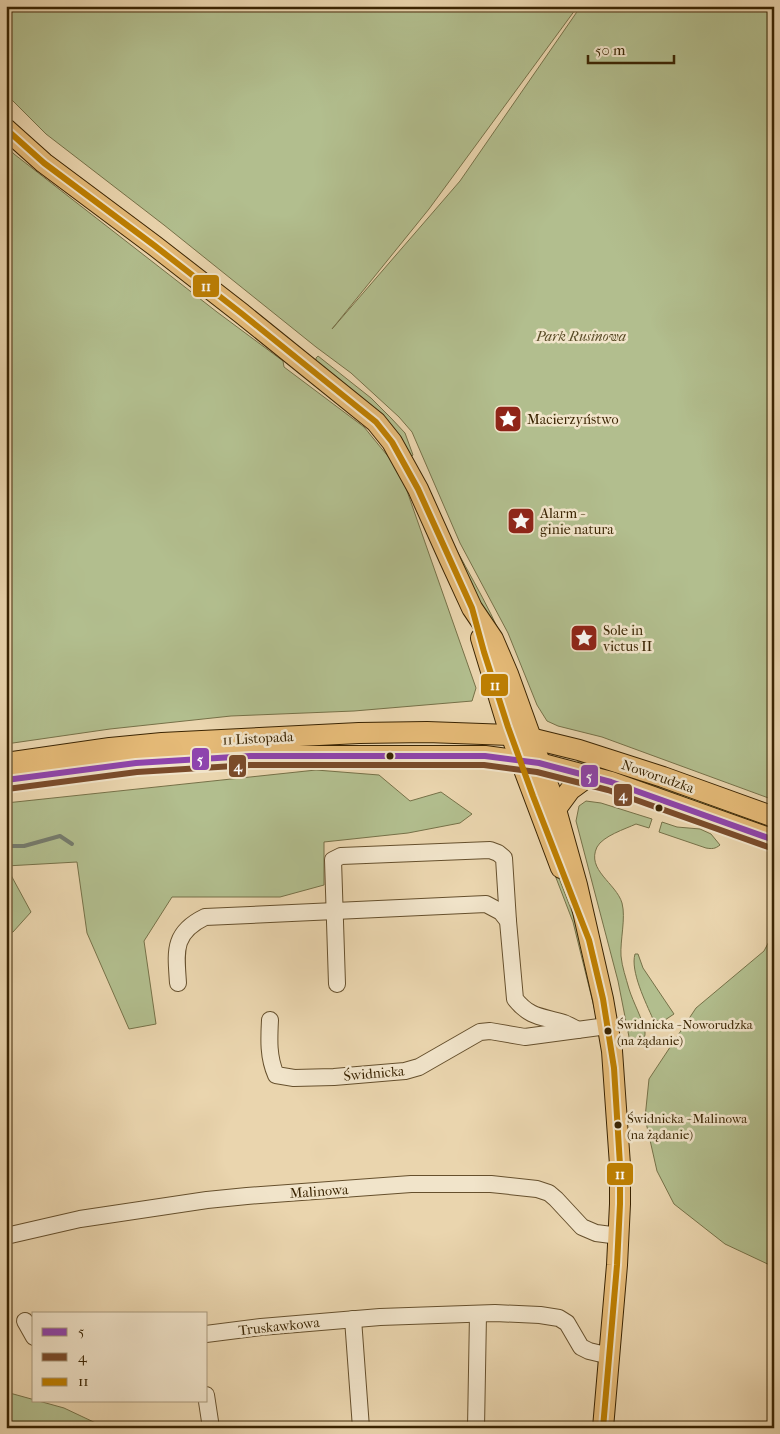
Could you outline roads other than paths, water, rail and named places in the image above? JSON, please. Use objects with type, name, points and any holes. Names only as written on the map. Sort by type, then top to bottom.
[{"type":"main road","points":[[6,129],[44,163],[241,313],[376,422],[392,442],[418,489],[472,608],[496,648],[514,689],[521,736],[530,761],[556,809],[577,884],[614,1068],[619,1148],[619,1236],[603,1428]]},
{"type":"main road","points":[[472,608],[501,704],[521,736]]},
{"type":"main road","points":[[478,733],[501,704]]},
{"type":"main road","name":"11 Listopada","points":[[6,763],[110,748],[162,743],[427,732],[521,736]]},
{"type":"main road","name":"Noworudzka","points":[[521,736],[579,750],[663,777],[774,817]]},
{"type":"main road","name":"11 Listopada","points":[[6,780],[136,763],[250,756],[471,755],[530,761]]},
{"type":"main road","points":[[530,761],[533,796],[589,940]]},
{"type":"main road","name":"Noworudzka","points":[[530,761],[611,782],[774,840]]},
{"type":"main road","points":[[556,809],[570,790],[589,776]]},
{"type":"street","name":"Świdnicka","points":[[338,984],[334,911],[334,860],[341,856],[490,850],[504,858],[515,1000],[530,1013],[540,1018],[566,1023],[578,1030]]},
{"type":"street","points":[[178,983],[177,956],[179,942],[184,932],[194,922],[204,917],[486,904],[501,912],[508,921]]},
{"type":"street","name":"Świdnicka","points":[[270,1020],[269,1043],[271,1064],[276,1075],[294,1078],[334,1077],[405,1071],[419,1067],[480,1032],[490,1031],[525,1036],[607,1026]]},
{"type":"street","name":"Malinowa","points":[[6,1236],[80,1219],[207,1200],[420,1184],[491,1184],[537,1189],[549,1193],[582,1227],[596,1233],[619,1236]]},
{"type":"street","points":[[476,1428],[478,1314]]},
{"type":"street","name":"Truskawkowa","points":[[208,1334],[353,1319],[414,1315],[540,1315],[559,1318],[567,1323],[580,1347],[610,1356]]},
{"type":"street","points":[[353,1319],[361,1428]]},
{"type":"street","points":[[25,1321],[32,1333]]},
{"type":"street","points":[[207,1402],[211,1428]]},
{"type":"waterway","points":[[6,846],[24,846],[60,836],[72,844]]},
{"type":"place","name":"Macierzyństwo","points":[[508,419]]},
{"type":"place","name":"Alarm - ginie natura","points":[[521,521]]},
{"type":"place","name":"Sole in victus II","points":[[584,638]]},
{"type":"place","name":"Świdnicka - Noworudzka (na żądanie)","points":[[608,1031]]},
{"type":"place","name":"Świdnicka - Malinowa (na żądanie)","points":[[618,1125]]},
{"type":"park label","name":"Park Rusinowa","points":[[581,336]]}]
